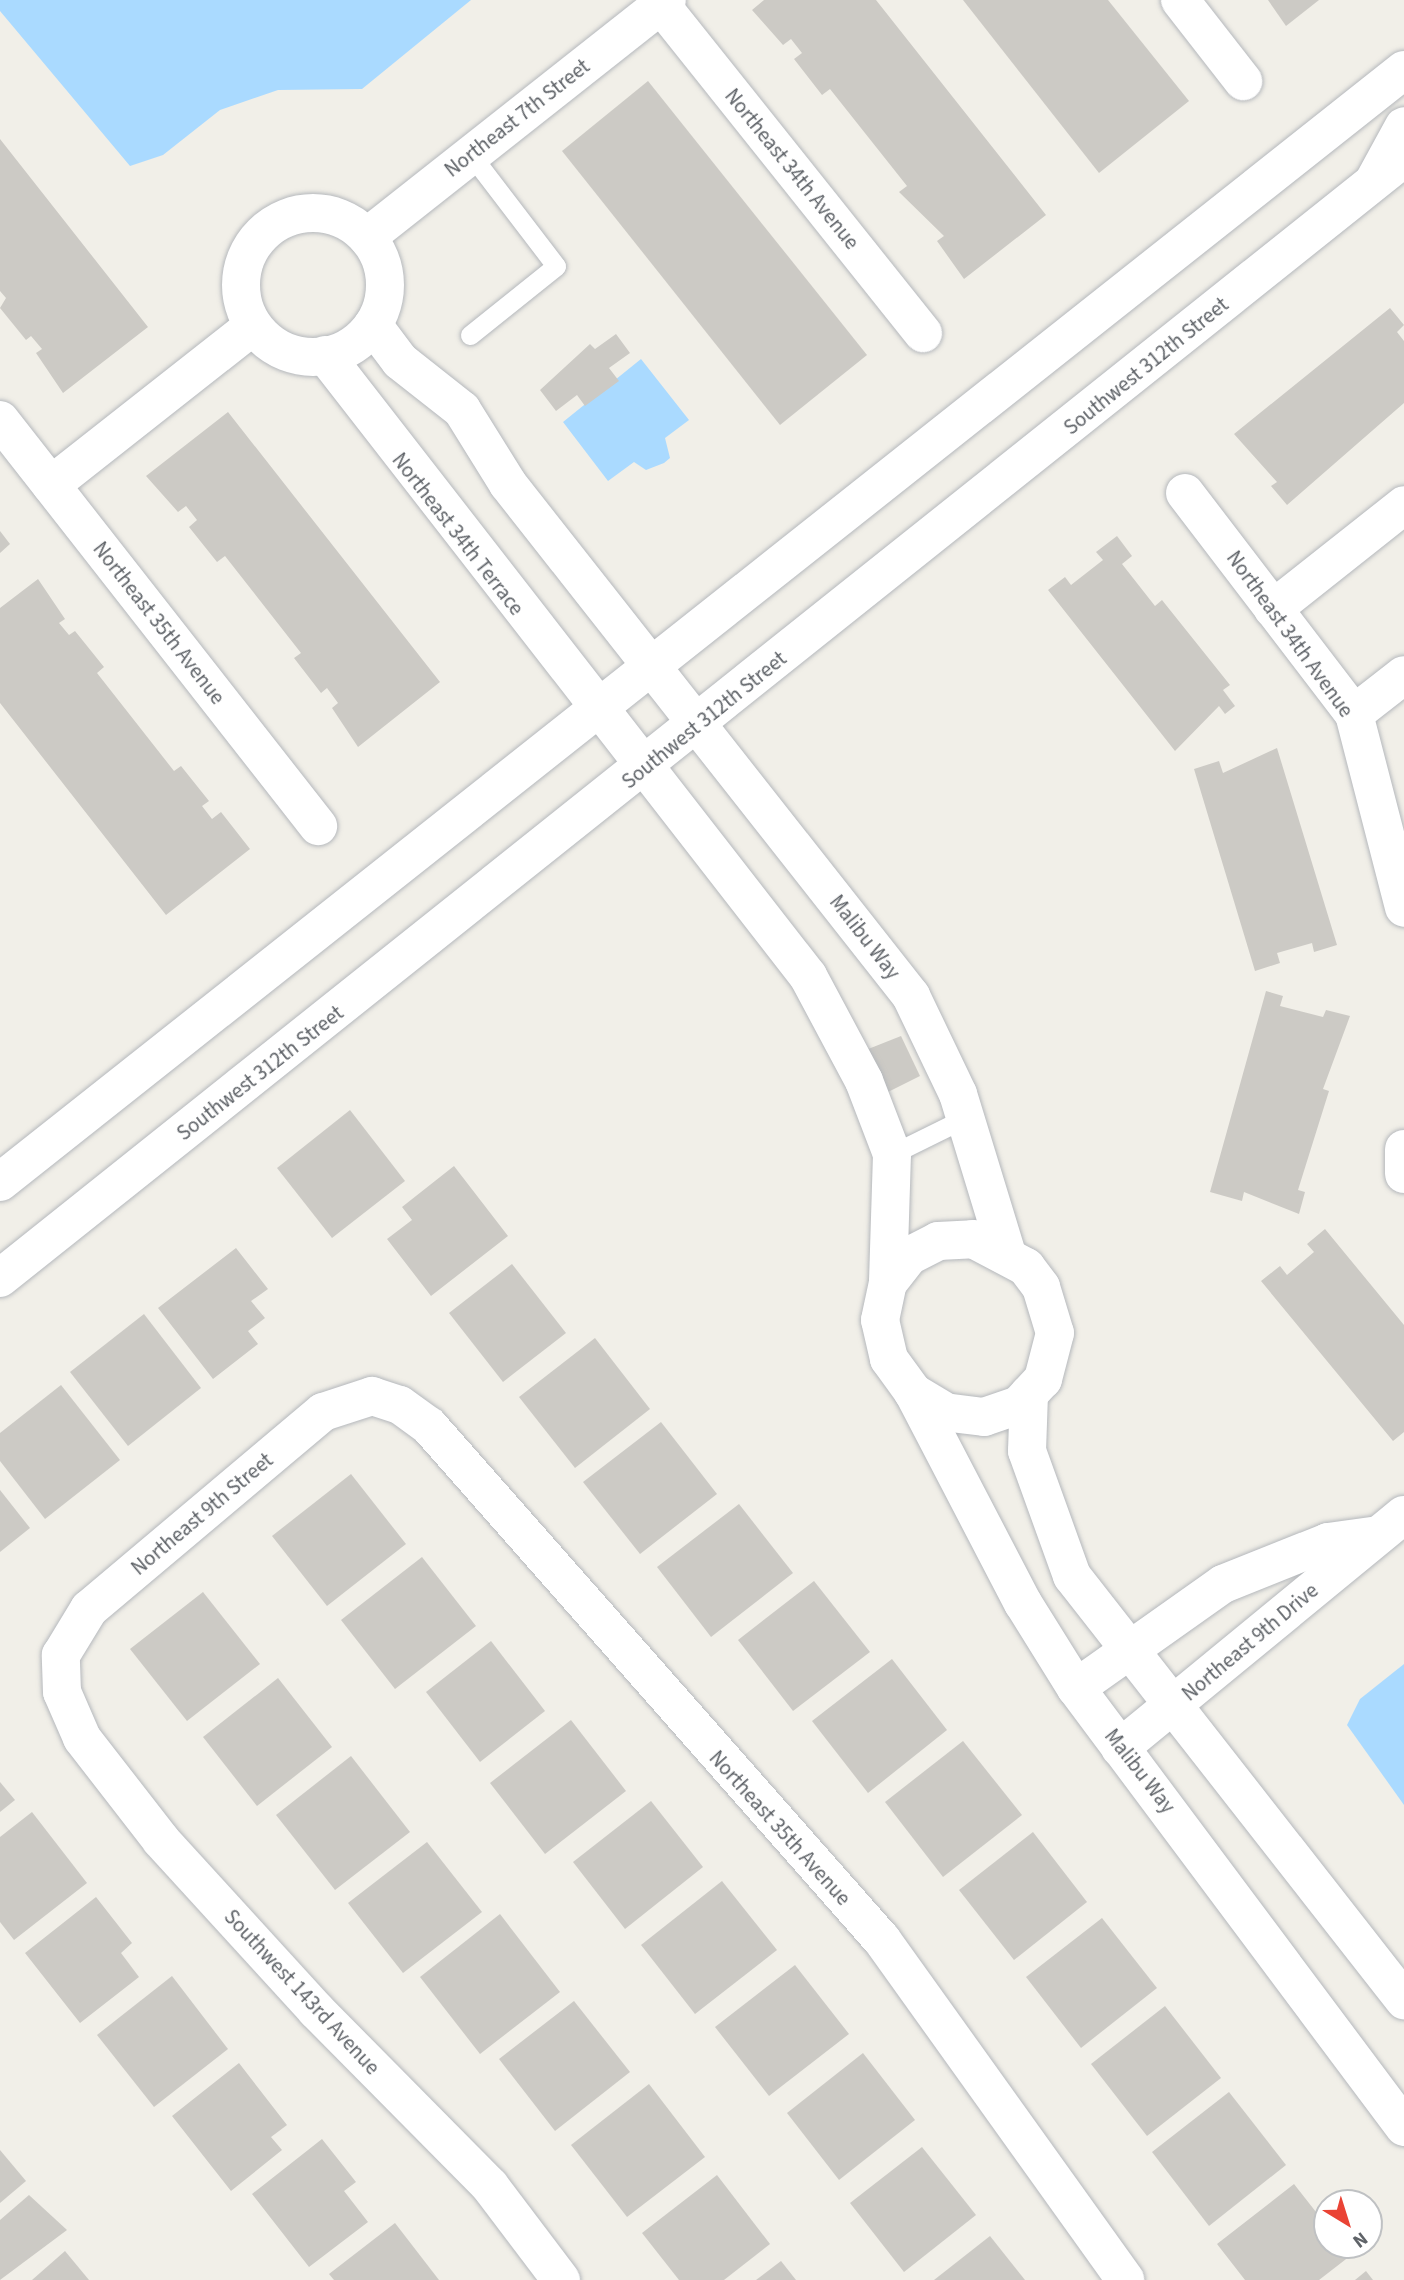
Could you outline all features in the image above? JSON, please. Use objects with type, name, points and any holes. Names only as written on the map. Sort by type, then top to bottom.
[{"type":"street","points":[[1180,0],[1243,81]]},
{"type":"street","name":"Northeast 7th Street","points":[[367,237],[664,2]]},
{"type":"street","name":"Northeast 34th Avenue","points":[[664,2],[923,333]]},
{"type":"street","points":[[0,1182],[651,662],[1404,70]]},
{"type":"street","points":[[1373,183],[1404,126]]},
{"type":"street","name":"Southwest 312th Street","points":[[0,1278],[700,724],[1404,158]]},
{"type":"street","points":[[328,213],[367,237],[386,281],[373,325],[358,342],[324,355],[293,355],[253,326],[240,282],[245,258],[278,220],[328,213]]},
{"type":"street","points":[[373,325],[400,362],[462,410],[508,484],[651,662]]},
{"type":"street","points":[[51,485],[253,326]]},
{"type":"street","name":"Northeast 34th Terrace","points":[[324,355],[594,709]]},
{"type":"street","name":"Northeast 35th Avenue","points":[[0,420],[318,826]]},
{"type":"street","name":"Northeast 34th Avenue","points":[[1185,494],[1354,714],[1404,908]]},
{"type":"street","points":[[1273,609],[1404,505]]},
{"type":"street","name":"Malibu Way","points":[[651,662],[911,996],[965,1118],[1006,1251]]},
{"type":"street","points":[[1354,714],[1404,675]]},
{"type":"street","name":"Malibu Way","points":[[594,709],[808,976],[864,1081],[892,1154],[888,1283],[880,1320],[889,1359],[913,1392],[1023,1603],[1076,1688],[1404,2127]]},
{"type":"street","points":[[1404,1149],[1404,1174]]},
{"type":"street","name":"Malibu Way","points":[[888,1283],[909,1256],[938,1241],[973,1239],[1006,1251],[1041,1287],[1055,1334],[1044,1379],[1019,1405],[984,1417],[946,1412],[913,1392]]},
{"type":"street","points":[[1029,1394],[1027,1451],[1072,1576],[1404,2000]]},
{"type":"street","name":"Northeast 9th Street","points":[[62,1692],[61,1655],[89,1609],[323,1412],[372,1396],[400,1405]]},
{"type":"street","name":"Northeast 35th Avenue","points":[[400,1405],[429,1426],[882,1940],[1125,2280]]},
{"type":"street","name":"Northeast 9th Drive","points":[[1076,1688],[1223,1584],[1328,1542],[1392,1525]]},
{"type":"street","name":"Northeast 9th Drive","points":[[1120,1748],[1392,1525]]},
{"type":"street","name":"Southwest 143rd Avenue","points":[[62,1692],[82,1738],[161,1840],[316,2010],[490,2186],[561,2280]]},
{"type":"lane","points":[[470,335],[556,266],[471,155]]},
{"type":"lane","points":[[892,1154],[965,1118]]},
{"type":"water","points":[[0,0],[471,0],[362,89],[278,90],[220,110],[163,155],[130,166],[0,11]]},
{"type":"water","points":[[641,359],[689,420],[665,438],[670,458],[664,463],[646,470],[634,462],[608,481],[563,422]]},
{"type":"water","points":[[1404,1664],[1404,1805],[1347,1725],[1360,1699]]},
{"type":"building","points":[[764,0],[876,0],[1046,215],[964,279],[937,241],[944,236],[899,192],[907,186],[830,89],[822,95],[794,59],[802,53],[791,39],[783,45],[752,10]]},
{"type":"building","points":[[963,0],[1108,0],[1189,101],[1099,173]]},
{"type":"building","points":[[1268,0],[1319,0],[1286,26]]},
{"type":"building","points":[[648,81],[867,355],[780,425],[562,151]]},
{"type":"building","points":[[0,139],[148,327],[63,393],[36,353],[42,349],[31,336],[26,340],[0,308],[6,298],[0,291]]},
{"type":"building","points":[[1390,308],[1404,325],[1397,332],[1404,341],[1404,403],[1287,505],[1271,486],[1277,482],[1234,434]]},
{"type":"building","points":[[616,334],[630,353],[609,368],[619,381],[585,406],[577,395],[556,411],[540,390],[590,344],[595,349]]},
{"type":"building","points":[[228,412],[440,682],[358,747],[332,708],[338,703],[327,688],[321,693],[294,658],[301,653],[225,556],[217,562],[189,527],[197,520],[186,506],[178,512],[146,476]]},
{"type":"building","points":[[0,531],[10,544],[0,553]]},
{"type":"building","points":[[1117,536],[1132,556],[1122,564],[1155,606],[1162,600],[1230,685],[1223,690],[1235,706],[1225,714],[1219,706],[1175,751],[1048,590],[1065,577],[1071,585],[1103,560],[1096,552]]},
{"type":"building","points":[[38,579],[65,619],[59,623],[69,635],[75,631],[104,667],[97,673],[174,771],[181,766],[209,801],[202,806],[212,819],[221,812],[250,849],[166,915],[0,703],[0,608]]},
{"type":"building","points":[[1277,748],[1337,945],[1314,952],[1312,943],[1277,953],[1280,963],[1255,971],[1194,769],[1219,761],[1223,773]]},
{"type":"building","points":[[1266,991],[1283,996],[1280,1006],[1323,1017],[1326,1010],[1350,1016],[1323,1089],[1329,1091],[1298,1190],[1305,1192],[1299,1214],[1244,1192],[1242,1201],[1210,1192]]},
{"type":"building","points":[[901,1036],[920,1076],[888,1092],[838,1061]]},
{"type":"building","points":[[350,1110],[405,1181],[332,1238],[277,1168]]},
{"type":"building","points":[[454,1166],[508,1236],[431,1296],[387,1239],[412,1220],[402,1207]]},
{"type":"building","points":[[1325,1229],[1404,1325],[1404,1432],[1393,1441],[1261,1281],[1280,1266],[1287,1275],[1314,1252],[1307,1244]]},
{"type":"building","points":[[236,1248],[268,1289],[251,1301],[265,1318],[248,1331],[258,1344],[213,1379],[158,1308]]},
{"type":"building","points":[[512,1264],[566,1333],[503,1382],[449,1313]]},
{"type":"building","points":[[144,1314],[201,1388],[128,1446],[70,1372]]},
{"type":"building","points":[[595,1338],[650,1409],[575,1468],[519,1397]]},
{"type":"building","points":[[61,1385],[120,1460],[45,1519],[0,1461],[0,1433]]},
{"type":"building","points":[[661,1422],[717,1494],[640,1554],[583,1482]]},
{"type":"building","points":[[351,1474],[406,1544],[327,1606],[272,1536]]},
{"type":"building","points":[[0,1490],[30,1528],[0,1552]]},
{"type":"building","points":[[739,1504],[793,1573],[711,1637],[657,1567]]},
{"type":"building","points":[[422,1557],[476,1626],[395,1689],[341,1620]]},
{"type":"building","points":[[814,1581],[870,1652],[793,1711],[738,1640]]},
{"type":"building","points":[[203,1592],[260,1664],[187,1721],[130,1649]]},
{"type":"building","points":[[491,1641],[545,1711],[480,1762],[426,1692]]},
{"type":"building","points":[[892,1659],[947,1730],[868,1793],[812,1721]]},
{"type":"building","points":[[278,1678],[332,1747],[257,1806],[203,1737]]},
{"type":"building","points":[[571,1720],[626,1791],[545,1854],[490,1783]]},
{"type":"building","points":[[963,1741],[1022,1815],[943,1877],[885,1802]]},
{"type":"building","points":[[351,1756],[410,1832],[335,1890],[276,1815]]},
{"type":"building","points":[[0,1782],[15,1800],[0,1812]]},
{"type":"building","points":[[651,1801],[703,1867],[625,1929],[573,1862]]},
{"type":"building","points":[[32,1812],[87,1883],[14,1940],[0,1922],[0,1837]]},
{"type":"building","points":[[1033,1832],[1087,1902],[1014,1960],[959,1890]]},
{"type":"building","points":[[427,1842],[482,1912],[403,1973],[348,1903]]},
{"type":"building","points":[[722,1881],[777,1950],[695,2014],[641,1945]]},
{"type":"building","points":[[96,1897],[132,1943],[121,1953],[139,1977],[80,2023],[25,1953]]},
{"type":"building","points":[[500,1914],[560,1992],[480,2054],[420,1977]]},
{"type":"building","points":[[1102,1918],[1157,1988],[1081,2048],[1026,1977]]},
{"type":"building","points":[[795,1965],[849,2034],[769,2096],[715,2027]]},
{"type":"building","points":[[172,1976],[228,2049],[154,2107],[97,2035]]},
{"type":"building","points":[[574,2001],[630,2072],[555,2131],[499,2059]]},
{"type":"building","points":[[1165,2006],[1221,2078],[1147,2136],[1091,2064]]},
{"type":"building","points":[[863,2053],[915,2120],[839,2180],[787,2113]]},
{"type":"building","points":[[239,2063],[287,2125],[271,2137],[282,2150],[231,2191],[172,2116]]},
{"type":"building","points":[[649,2084],[705,2157],[627,2217],[571,2145]]},
{"type":"building","points":[[1229,2092],[1286,2165],[1209,2226],[1152,2152]]},
{"type":"building","points":[[322,2139],[356,2182],[344,2191],[368,2222],[309,2267],[252,2194]]},
{"type":"building","points":[[922,2147],[976,2215],[904,2272],[850,2203]]},
{"type":"building","points":[[0,2150],[26,2181],[0,2203]]},
{"type":"building","points":[[717,2175],[770,2244],[724,2280],[679,2280],[642,2233]]},
{"type":"building","points":[[1294,2184],[1313,2208],[1313,2259],[1346,2259],[1319,2280],[1245,2280],[1217,2244]]},
{"type":"building","points":[[29,2195],[67,2230],[0,2280],[0,2220]]},
{"type":"building","points":[[395,2223],[439,2280],[334,2280],[329,2274]]},
{"type":"building","points":[[990,2236],[1025,2280],[934,2280]]},
{"type":"building","points":[[65,2251],[89,2280],[32,2280]]},
{"type":"building","points":[[781,2261],[796,2280],[756,2280]]},
{"type":"building","points":[[1366,2271],[1373,2280],[1355,2280]]}]
